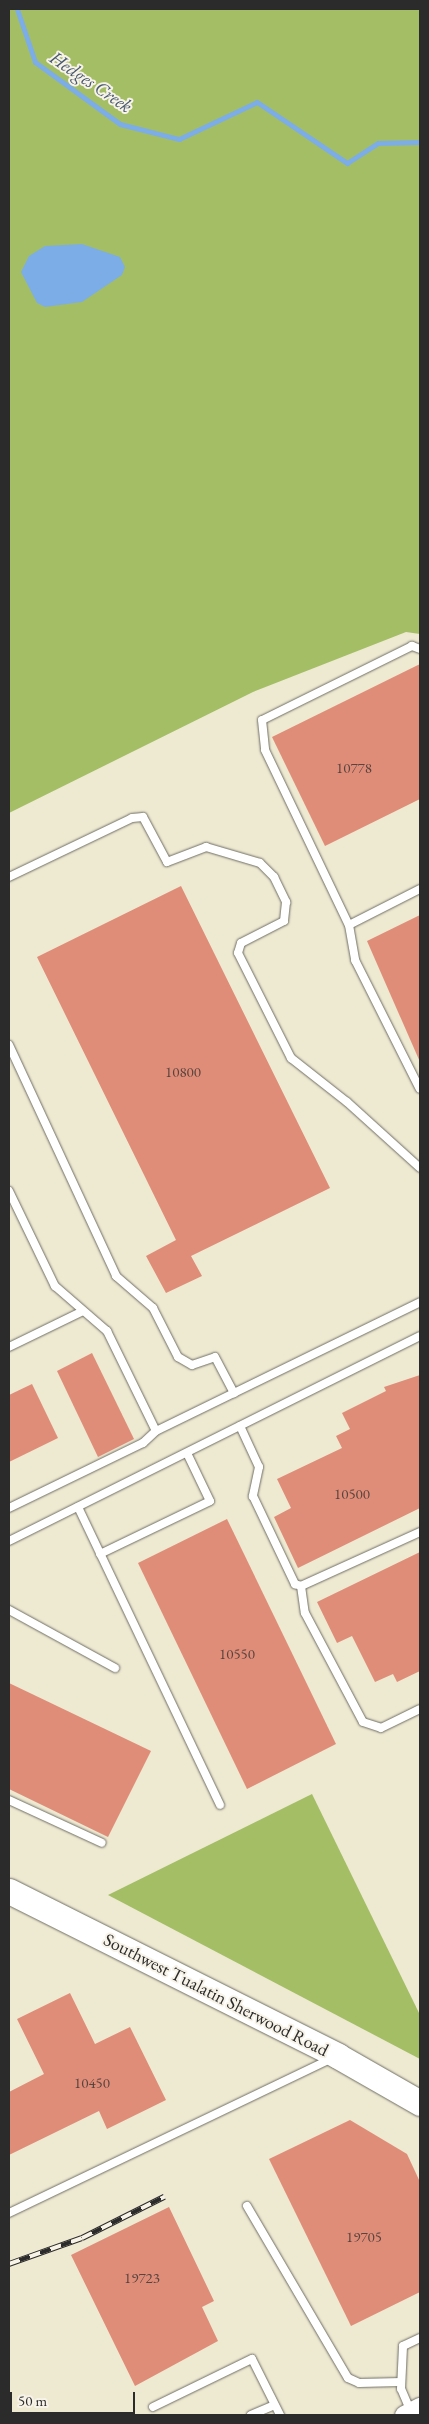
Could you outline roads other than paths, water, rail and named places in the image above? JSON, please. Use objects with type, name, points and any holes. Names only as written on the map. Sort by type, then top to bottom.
[{"type":"highway","name":"Southwest Tualatin Sherwood Road","points":[[9,1891],[338,2056],[420,2103]]},
{"type":"lane","points":[[420,648],[412,646],[262,720],[265,750],[349,925],[355,960],[420,1089]]},
{"type":"lane","points":[[9,877],[132,818],[143,817],[167,862],[206,847],[260,863],[274,877],[286,902],[284,921],[241,943],[238,953],[291,1058],[347,1102],[420,1168]]},
{"type":"lane","points":[[349,925],[420,889]]},
{"type":"lane","points":[[9,1044],[116,1276],[153,1308],[178,1357],[192,1365],[215,1357],[234,1393]]},
{"type":"lane","points":[[9,1191],[55,1286],[107,1331],[156,1431]]},
{"type":"lane","points":[[9,1508],[143,1443],[156,1431],[420,1302]]},
{"type":"lane","points":[[9,1347],[83,1311]]},
{"type":"lane","points":[[9,1542],[420,1336]]},
{"type":"lane","points":[[240,1426],[259,1467],[253,1496],[290,1578],[302,1586],[305,1613],[363,1722],[380,1728],[420,1709]]},
{"type":"lane","points":[[100,1554],[210,1500],[187,1453]]},
{"type":"lane","points":[[78,1507],[220,1805]]},
{"type":"lane","points":[[302,1586],[420,1532]]},
{"type":"lane","points":[[9,1610],[115,1668]]},
{"type":"lane","points":[[9,1800],[102,1843]]},
{"type":"lane","points":[[9,2213],[338,2056]]},
{"type":"lane","points":[[247,2206],[348,2378],[359,2383],[401,2382]]},
{"type":"lane","points":[[412,2411],[401,2382],[403,2346],[420,2338]]},
{"type":"lane","points":[[153,2408],[252,2358],[280,2415]]},
{"type":"lane","points":[[251,2415],[274,2404]]},
{"type":"water","points":[[82,244],[120,257],[125,267],[122,275],[82,302],[45,307],[37,303],[21,272],[29,256],[45,246]]},
{"type":"waterway","name":"Hedges Creek","points":[[17,9],[35,62],[120,124],[179,139],[257,102],[347,163],[378,143],[420,142]]},
{"type":"railway","points":[[9,2264],[82,2238],[164,2197]]}]
